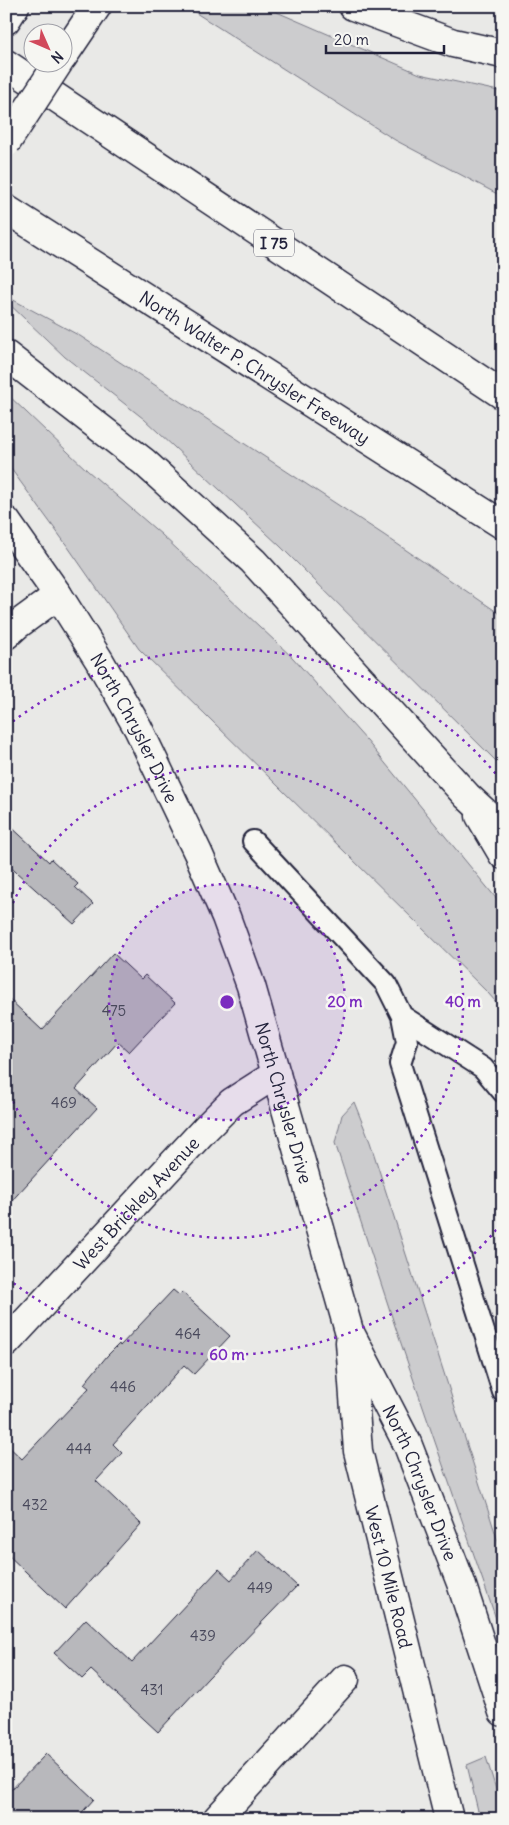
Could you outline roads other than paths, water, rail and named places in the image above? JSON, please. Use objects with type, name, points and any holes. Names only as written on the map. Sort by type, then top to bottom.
[{"type":"main road","points":[[6,20],[15,6]]},
{"type":"main road","points":[[72,43],[97,6]]},
{"type":"main road","points":[[353,6],[453,43],[503,54]]},
{"type":"main road","name":"I 75","points":[[6,64],[503,395]]},
{"type":"main road","points":[[6,143],[52,72]]},
{"type":"main road","name":"North Walter P. Chrysler Freeway","points":[[6,209],[503,525]]},
{"type":"main road","points":[[6,354],[144,462],[253,561],[467,796],[503,829]]},
{"type":"main road","name":"North Chrysler Drive","points":[[6,521],[58,595],[99,660],[138,728],[198,853],[226,917],[251,986],[349,1330],[407,1443],[461,1584],[503,1712]]},
{"type":"main road","points":[[6,636],[17,625],[58,595]]},
{"type":"main road","points":[[467,796],[503,855]]},
{"type":"main road","name":"West Brickley Avenue","points":[[6,1343],[204,1129],[232,1102],[276,1074]]},
{"type":"main road","name":"West 10 Mile Road","points":[[349,1330],[358,1451],[449,1819]]},
{"type":"main road","points":[[217,1819],[345,1679]]},
{"type":"lane","points":[[252,841],[386,984],[402,1016],[407,1042],[400,1064],[503,1392]]},
{"type":"lane","points":[[402,1016],[483,1068],[503,1092]]}]
